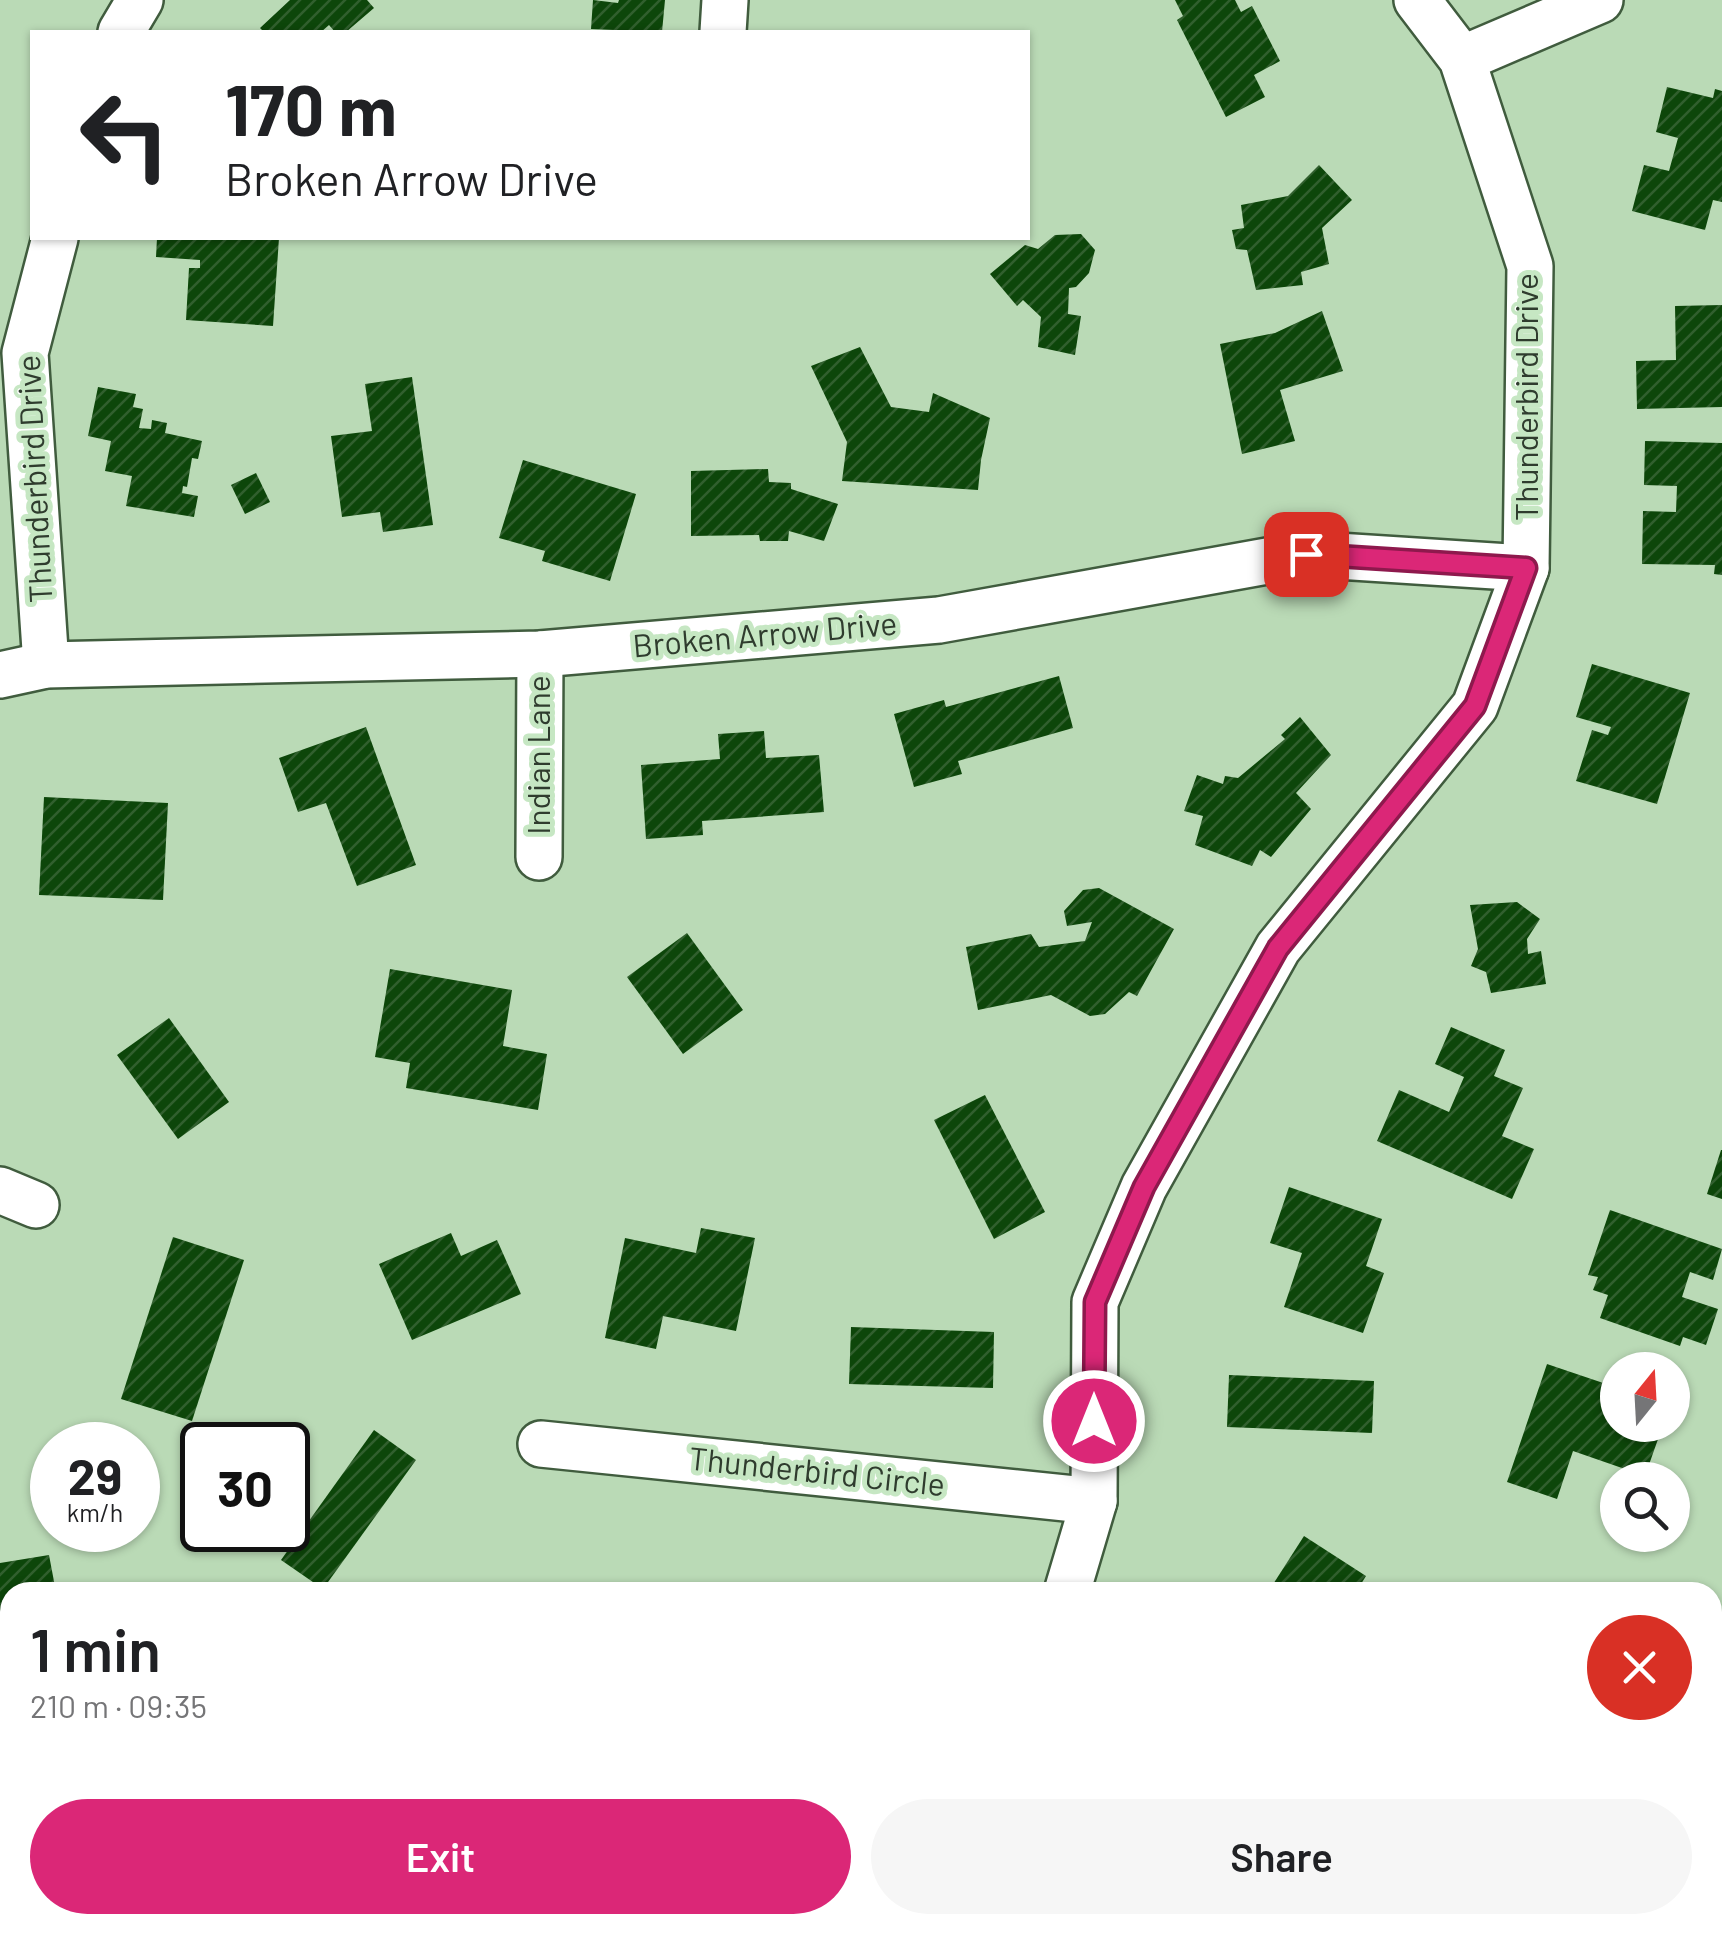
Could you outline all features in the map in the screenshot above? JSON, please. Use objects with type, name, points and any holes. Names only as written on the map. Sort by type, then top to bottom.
[{"type":"street","points":[[122,30],[140,0]]},
{"type":"street","points":[[723,30],[725,0]]},
{"type":"street","name":"Thunderbird Drive","points":[[1070,1582],[1094,1500],[1095,1302],[1144,1187],[1278,948],[1475,706],[1526,568],[1530,266],[1462,60],[1417,0]]},
{"type":"street","points":[[1462,60],[1600,0]]},
{"type":"street","name":"Thunderbird Drive","points":[[46,664],[25,353],[53,240]]},
{"type":"street","name":"Broken Arrow Drive","points":[[0,675],[46,664],[540,654],[938,620],[1306,554],[1526,568]]},
{"type":"street","name":"Indian Lane","points":[[538,857],[540,654]]},
{"type":"street","name":"Thunderbird Circle","points":[[540,1444],[1094,1500]]},
{"type":"building","points":[[290,0],[367,0],[374,8],[348,30],[333,30],[329,25],[323,30],[260,28]]},
{"type":"building","points":[[593,0],[665,0],[662,30],[591,29]]},
{"type":"building","points":[[1175,0],[1235,0],[1241,12],[1252,6],[1280,61],[1254,75],[1265,97],[1226,117],[1177,20],[1183,16]]},
{"type":"building","points":[[1667,87],[1713,98],[1715,89],[1722,91],[1722,202],[1713,200],[1705,230],[1632,211],[1644,165],[1669,171],[1678,138],[1656,132]]},
{"type":"building","points":[[1319,165],[1352,200],[1322,228],[1329,264],[1301,272],[1303,285],[1256,290],[1247,250],[1236,249],[1232,230],[1244,228],[1241,205],[1288,196]]},
{"type":"building","points":[[1081,234],[1095,250],[1089,273],[1076,287],[1069,288],[1068,314],[1081,316],[1075,355],[1038,347],[1041,317],[1023,300],[1017,306],[990,274],[1025,245],[1038,249],[1055,235]]},
{"type":"building","points":[[157,240],[279,240],[273,326],[186,320],[189,268],[200,268],[200,260],[156,257]]},
{"type":"building","points":[[1722,305],[1722,407],[1637,409],[1636,361],[1676,360],[1675,306]]},
{"type":"building","points":[[1322,311],[1343,371],[1280,390],[1295,441],[1242,454],[1220,344],[1275,333]]},
{"type":"building","points":[[860,347],[891,407],[929,412],[933,393],[990,418],[978,490],[842,481],[847,442],[811,366]]},
{"type":"building","points":[[412,377],[433,525],[383,532],[380,512],[342,517],[331,436],[372,431],[365,384]]},
{"type":"building","points":[[98,387],[136,394],[133,407],[143,409],[139,428],[151,429],[152,420],[167,423],[165,433],[202,441],[198,459],[192,458],[187,487],[183,486],[182,493],[198,496],[194,517],[126,506],[132,476],[105,471],[111,441],[88,436]]},
{"type":"building","points":[[1645,441],[1722,443],[1722,575],[1714,574],[1715,565],[1642,564],[1643,511],[1676,512],[1677,486],[1644,485]]},
{"type":"building","points":[[523,460],[636,494],[610,581],[542,561],[545,551],[499,538]]},
{"type":"building","points":[[768,469],[769,482],[791,483],[791,489],[838,504],[824,541],[789,531],[788,541],[760,541],[759,535],[691,536],[691,471]]},
{"type":"building","points":[[256,473],[270,502],[245,514],[231,485]]},
{"type":"building","points":[[1592,664],[1690,693],[1657,804],[1576,781],[1592,730],[1608,735],[1611,727],[1576,717]]},
{"type":"building","points":[[1059,676],[1073,728],[958,761],[962,774],[914,787],[894,714],[944,700],[946,707]]},
{"type":"building","points":[[1300,717],[1331,755],[1296,793],[1311,809],[1271,857],[1260,850],[1252,866],[1195,845],[1203,816],[1184,811],[1197,775],[1223,784],[1225,776],[1238,778],[1285,739],[1281,735]]},
{"type":"building","points":[[366,727],[416,865],[357,886],[326,803],[298,812],[279,758]]},
{"type":"building","points":[[764,731],[766,758],[819,755],[824,812],[702,821],[703,835],[646,839],[641,765],[720,759],[718,734]]},
{"type":"building","points":[[44,797],[168,803],[163,900],[39,895]]},
{"type":"building","points":[[1099,888],[1174,929],[1137,996],[1129,992],[1105,1014],[1090,1016],[1051,995],[978,1010],[966,947],[1031,934],[1039,947],[1085,941],[1092,922],[1067,926],[1064,911],[1083,890]]},
{"type":"building","points":[[1517,902],[1540,919],[1527,939],[1528,954],[1541,951],[1546,984],[1491,993],[1486,972],[1471,966],[1478,949],[1470,905]]},
{"type":"building","points":[[687,933],[743,1010],[683,1054],[627,977]]},
{"type":"building","points":[[390,969],[512,990],[503,1046],[547,1054],[538,1110],[406,1088],[410,1063],[375,1057]]},
{"type":"building","points":[[169,1018],[229,1102],[178,1139],[117,1055]]},
{"type":"building","points":[[1451,1027],[1505,1050],[1494,1076],[1523,1088],[1502,1136],[1534,1149],[1512,1199],[1377,1141],[1399,1090],[1449,1112],[1464,1077],[1435,1064]]},
{"type":"building","points":[[985,1095],[1045,1212],[994,1239],[934,1120]]},
{"type":"building","points":[[1722,1150],[1722,1199],[1707,1194]]},
{"type":"building","points":[[1289,1187],[1382,1219],[1366,1266],[1384,1273],[1363,1333],[1284,1307],[1302,1253],[1270,1243]]},
{"type":"building","points":[[1610,1210],[1722,1249],[1713,1280],[1690,1272],[1682,1297],[1718,1309],[1706,1345],[1683,1337],[1680,1346],[1600,1318],[1608,1295],[1593,1290],[1598,1277],[1588,1275]]},
{"type":"building","points":[[701,1228],[755,1238],[736,1331],[663,1316],[656,1349],[605,1338],[625,1238],[696,1253]]},
{"type":"building","points":[[451,1233],[461,1256],[497,1240],[521,1294],[412,1340],[379,1264]]},
{"type":"building","points":[[173,1237],[244,1260],[192,1421],[121,1399]]},
{"type":"building","points":[[851,1327],[994,1332],[993,1388],[849,1384]]},
{"type":"building","points":[[1547,1364],[1600,1382],[1600,1442],[1657,1442],[1650,1462],[1605,1462],[1573,1451],[1557,1499],[1507,1482]]},
{"type":"building","points":[[1229,1375],[1374,1381],[1372,1433],[1227,1427]]},
{"type":"building","points":[[374,1430],[416,1460],[328,1582],[313,1582],[281,1560],[287,1552],[310,1552],[310,1519]]},
{"type":"building","points":[[1304,1536],[1366,1576],[1362,1582],[1274,1582]]},
{"type":"building","points":[[49,1555],[54,1582],[0,1582],[0,1563]]},
{"type":"route","points":[[1094,1421],[1095,1302],[1144,1187],[1278,948],[1475,706],[1526,568],[1306,554]]}]
